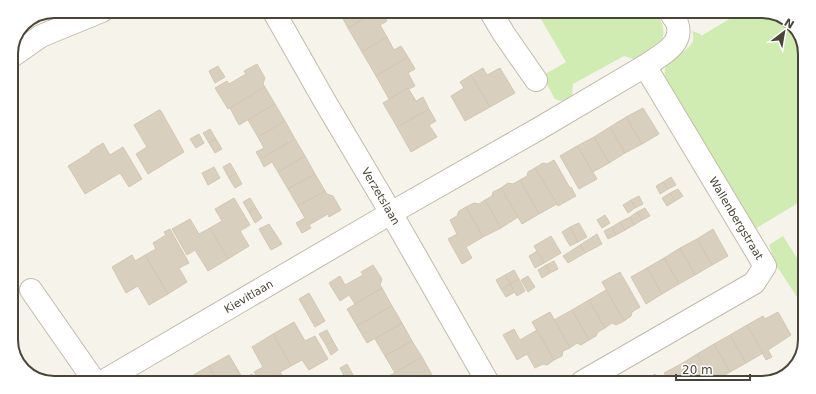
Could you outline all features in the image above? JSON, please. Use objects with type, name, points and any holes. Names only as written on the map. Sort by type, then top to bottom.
[{"type":"street","points":[[18,52],[41,36],[85,18]]},
{"type":"street","name":"Verzetslaan","points":[[277,18],[484,376]]},
{"type":"street","points":[[494,18],[536,80]]},
{"type":"street","points":[[391,213],[540,128],[670,49],[676,42],[678,32],[677,23],[674,18]]},
{"type":"street","points":[[23,37],[41,36]]},
{"type":"street","name":"Wallenbergstraat","points":[[592,376],[754,282],[765,266],[644,66]]},
{"type":"street","name":"Kievitlaan","points":[[112,376],[391,213]]},
{"type":"street","points":[[31,290],[91,376]]},
{"type":"green space","points":[[540,18],[659,18],[663,26],[663,38],[657,47],[636,60],[624,56],[573,84],[572,96],[561,101],[555,99],[542,76],[566,62]]},
{"type":"green space","points":[[731,18],[762,18],[774,20],[782,24],[789,30],[796,42],[798,51],[798,203],[755,229],[666,82],[665,70],[668,62],[690,46],[693,38],[692,31],[701,34],[701,36]]},
{"type":"green space","points":[[783,236],[798,260],[798,298],[776,265],[769,245]]},
{"type":"building","points":[[343,18],[365,18],[348,28]]},
{"type":"building","points":[[365,18],[385,18],[387,21],[380,25],[387,37],[362,52],[348,28]]},
{"type":"building","points":[[387,37],[394,50],[401,46],[408,57],[376,76],[362,52]]},
{"type":"building","points":[[408,57],[415,69],[408,73],[415,86],[409,89],[408,88],[389,99],[376,76]]},
{"type":"building","points":[[257,64],[265,78],[263,84],[265,87],[228,109],[215,88],[227,81],[229,84],[246,74],[244,71]]},
{"type":"building","points":[[218,66],[225,77],[215,83],[209,71]]},
{"type":"building","points":[[483,68],[487,75],[500,68],[515,93],[490,107],[471,75]]},
{"type":"building","points":[[471,75],[490,107],[465,121],[451,96],[464,88],[460,82]]},
{"type":"building","points":[[265,87],[275,104],[239,125],[230,108]]},
{"type":"building","points":[[408,88],[416,101],[423,97],[429,109],[397,127],[383,103]]},
{"type":"building","points":[[275,104],[285,121],[258,137],[248,120]]},
{"type":"building","points":[[643,108],[659,134],[642,144],[626,117]]},
{"type":"building","points":[[429,109],[436,121],[429,125],[437,137],[411,152],[397,127]]},
{"type":"building","points":[[159,110],[161,111],[184,152],[148,174],[136,154],[147,147],[134,125]]},
{"type":"building","points":[[626,117],[642,144],[625,153],[610,127]]},
{"type":"building","points":[[285,121],[295,139],[260,159],[256,152],[264,148],[258,137]]},
{"type":"building","points":[[610,127],[625,153],[609,163],[594,137]]},
{"type":"building","points":[[210,129],[216,139],[209,143],[203,133]]},
{"type":"building","points":[[199,134],[204,143],[196,148],[190,139]]},
{"type":"building","points":[[594,137],[609,163],[593,172],[577,146]]},
{"type":"building","points":[[216,139],[222,149],[215,153],[209,143]]},
{"type":"building","points":[[295,139],[305,156],[278,172],[272,162],[264,167],[260,159]]},
{"type":"building","points":[[103,143],[110,155],[123,147],[142,179],[129,187],[120,173],[85,194],[68,166]]},
{"type":"building","points":[[577,146],[597,179],[579,189],[560,156]]},
{"type":"building","points":[[305,156],[315,174],[288,189],[278,172]]},
{"type":"building","points":[[554,160],[576,196],[558,206],[535,168],[543,163],[547,164]]},
{"type":"building","points":[[230,163],[236,173],[229,178],[223,167]]},
{"type":"building","points":[[214,167],[220,178],[208,185],[202,173]]},
{"type":"building","points":[[535,168],[557,204],[539,214],[520,180],[527,176],[528,172]]},
{"type":"building","points":[[236,173],[242,184],[235,188],[229,178]]},
{"type":"building","points":[[315,174],[325,191],[298,206],[288,189]]},
{"type":"building","points":[[671,177],[676,185],[668,189],[663,182]]},
{"type":"building","points":[[520,180],[539,214],[522,224],[501,188],[508,183],[513,184]]},
{"type":"building","points":[[663,182],[668,189],[660,194],[656,186]]},
{"type":"building","points":[[501,188],[518,217],[501,228],[485,200],[492,196],[493,192]]},
{"type":"building","points":[[678,189],[683,196],[675,201],[670,193]]},
{"type":"building","points":[[325,191],[327,194],[333,196],[341,210],[329,217],[328,214],[309,225],[311,228],[302,233],[296,223],[305,218],[298,206]]},
{"type":"building","points":[[670,193],[675,201],[667,206],[662,198]]},
{"type":"building","points":[[639,196],[643,204],[635,208],[631,200]]},
{"type":"building","points":[[234,198],[250,225],[240,231],[249,246],[228,259],[210,228],[222,221],[215,209]]},
{"type":"building","points":[[250,198],[256,208],[249,212],[243,202]]},
{"type":"building","points":[[485,200],[501,228],[483,237],[466,207],[474,203],[479,204]]},
{"type":"building","points":[[631,200],[635,208],[628,213],[623,205]]},
{"type":"building","points":[[466,207],[483,237],[466,247],[472,258],[462,264],[448,239],[457,234],[450,220],[457,216],[459,211]]},
{"type":"building","points":[[256,208],[262,218],[255,223],[249,212]]},
{"type":"building","points":[[645,208],[650,216],[642,220],[637,212]]},
{"type":"building","points":[[637,212],[642,220],[634,225],[630,217]]},
{"type":"building","points":[[605,215],[610,223],[602,228],[597,220]]},
{"type":"building","points":[[630,217],[634,225],[625,230],[620,222]]},
{"type":"building","points":[[190,219],[199,234],[210,228],[228,259],[208,271],[195,250],[187,255],[172,229]]},
{"type":"building","points":[[620,222],[625,230],[616,235],[612,227]]},
{"type":"building","points":[[579,223],[587,237],[578,242],[570,227]]},
{"type":"building","points":[[269,224],[282,244],[271,250],[259,229]]},
{"type":"building","points":[[570,227],[578,242],[570,246],[562,232]]},
{"type":"building","points":[[612,227],[616,235],[608,239],[604,231]]},
{"type":"building","points":[[170,229],[189,263],[179,268],[187,282],[168,294],[145,255],[156,249],[153,243],[166,235],[164,232]]},
{"type":"building","points":[[713,229],[728,256],[712,265],[697,239]]},
{"type":"building","points":[[597,234],[602,244],[585,253],[580,245]]},
{"type":"building","points":[[551,236],[561,253],[544,263],[534,246]]},
{"type":"building","points":[[697,239],[712,265],[695,275],[680,248]]},
{"type":"building","points":[[580,245],[585,253],[568,263],[563,256]]},
{"type":"building","points":[[680,248],[695,275],[679,284],[664,258]]},
{"type":"building","points":[[537,251],[544,263],[535,268],[529,256]]},
{"type":"building","points":[[132,255],[135,261],[145,255],[168,294],[149,305],[138,286],[126,293],[112,267]]},
{"type":"building","points":[[664,258],[679,284],[662,294],[647,268]]},
{"type":"building","points":[[554,261],[558,269],[550,273],[546,265]]},
{"type":"building","points":[[373,265],[382,279],[380,285],[382,288],[355,304],[349,295],[340,301],[329,283],[340,276],[345,285],[363,275],[361,272]]},
{"type":"building","points":[[546,265],[550,273],[542,278],[538,270]]},
{"type":"building","points":[[647,268],[662,294],[646,304],[631,277]]},
{"type":"building","points":[[514,270],[519,279],[510,284],[505,275]]},
{"type":"building","points":[[620,272],[640,307],[632,312],[631,316],[624,321],[602,282]]},
{"type":"building","points":[[505,275],[510,284],[501,289],[496,280]]},
{"type":"building","points":[[528,276],[535,287],[528,292],[521,280]]},
{"type":"building","points":[[519,279],[525,291],[517,296],[510,284]]},
{"type":"building","points":[[510,284],[515,292],[506,297],[501,289]]},
{"type":"building","points":[[382,288],[392,306],[357,326],[347,309]]},
{"type":"building","points":[[606,290],[624,321],[616,325],[612,323],[605,328],[589,300]]},
{"type":"building","points":[[309,293],[325,321],[315,327],[299,299]]},
{"type":"building","points":[[589,300],[605,328],[589,340],[572,310]]},
{"type":"building","points":[[392,306],[402,323],[367,343],[357,326]]},
{"type":"building","points":[[572,310],[589,340],[581,345],[577,343],[570,348],[554,320]]},
{"type":"building","points":[[550,312],[570,348],[563,351],[562,356],[554,360],[532,322]]},
{"type":"building","points":[[778,312],[791,335],[768,350],[772,357],[766,360],[747,325],[763,316],[765,319]]},
{"type":"building","points":[[294,322],[305,341],[315,336],[328,359],[309,370],[302,360],[291,366],[273,334]]},
{"type":"building","points":[[402,323],[412,341],[385,356],[375,339]]},
{"type":"building","points":[[747,325],[763,353],[746,363],[730,335]]},
{"type":"building","points":[[514,329],[520,340],[537,330],[554,360],[547,365],[543,364],[535,368],[527,354],[517,360],[503,335]]},
{"type":"building","points":[[327,330],[333,341],[326,345],[319,334]]},
{"type":"building","points":[[273,334],[291,366],[280,372],[282,376],[256,376],[254,372],[263,367],[252,347]]},
{"type":"building","points":[[730,335],[746,363],[730,372],[714,344]]},
{"type":"building","points":[[333,341],[338,350],[331,355],[326,345]]},
{"type":"building","points":[[412,341],[422,357],[395,373],[385,356]]},
{"type":"building","points":[[714,344],[730,372],[723,376],[710,376],[697,354]]},
{"type":"building","points":[[697,354],[710,376],[688,376],[681,364]]},
{"type":"building","points":[[229,355],[241,376],[215,376],[209,366]]},
{"type":"building","points":[[422,357],[432,375],[430,376],[389,376]]},
{"type":"building","points":[[347,364],[353,375],[344,376],[340,368]]},
{"type":"building","points":[[681,364],[688,376],[666,376],[664,373]]},
{"type":"building","points":[[209,366],[215,376],[192,376]]}]
